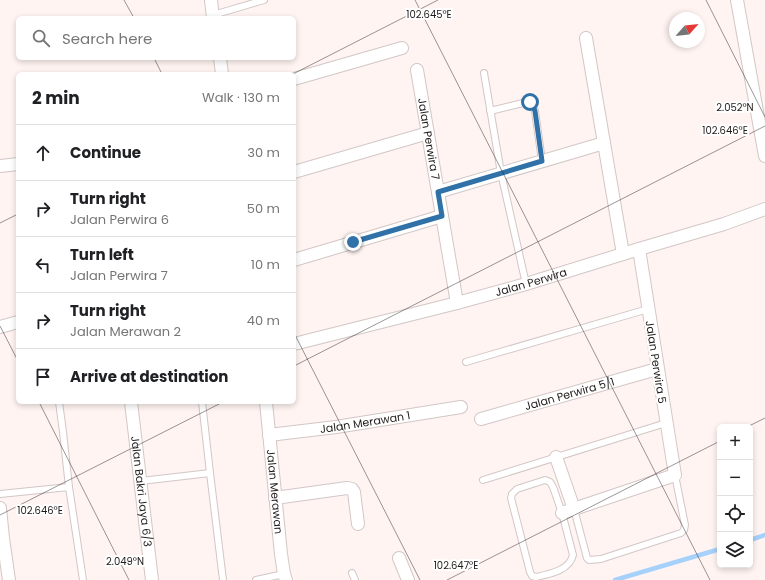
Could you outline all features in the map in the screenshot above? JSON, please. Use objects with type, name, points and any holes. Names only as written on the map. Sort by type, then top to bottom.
[{"type":"street","points":[[211,0],[213,16]]},
{"type":"street","points":[[737,0],[765,156]]},
{"type":"street","points":[[586,38],[623,254]]},
{"type":"street","points":[[296,78],[402,48]]},
{"type":"street","points":[[220,60],[222,72]]},
{"type":"street","name":"Jalan Perwira 7","points":[[417,70],[457,303]]},
{"type":"street","points":[[296,171],[428,133]]},
{"type":"street","points":[[438,192],[604,143]]},
{"type":"street","points":[[0,166],[16,164]]},
{"type":"street","name":"Jalan Perwira","points":[[296,343],[526,284],[724,224],[765,209]]},
{"type":"street","points":[[296,259],[442,216]]},
{"type":"street","name":"Jalan Perwira 5","points":[[639,249],[675,475]]},
{"type":"street","points":[[0,327],[16,323]]},
{"type":"street","name":"Jalan Perwira 5/1","points":[[481,419],[657,369]]},
{"type":"street","name":"Jalan Bakri Jaya 6/3","points":[[131,404],[152,580]]},
{"type":"street","name":"Jalan Merawan","points":[[266,404],[281,554],[285,577]]},
{"type":"street","name":"Jalan Merawan 1","points":[[269,435],[336,427],[461,407]]},
{"type":"street","points":[[556,457],[574,509]]},
{"type":"street","points":[[562,513],[675,475]]},
{"type":"street","points":[[275,498],[347,488],[352,489],[354,492],[358,524]]},
{"type":"street","points":[[0,508],[9,580]]},
{"type":"street","points":[[399,558],[408,580]]},
{"type":"lane","points":[[216,16],[264,0]]},
{"type":"lane","points":[[484,73],[501,173],[526,284]]},
{"type":"lane","points":[[490,111],[530,102],[535,111],[542,161]]},
{"type":"lane","points":[[466,362],[648,309]]},
{"type":"lane","points":[[59,404],[82,580]]},
{"type":"lane","points":[[202,404],[223,580]]},
{"type":"lane","points":[[483,480],[666,423]]},
{"type":"lane","points":[[141,481],[210,473]]},
{"type":"lane","points":[[574,509],[587,558],[589,560],[601,559],[681,533],[684,530],[685,525],[675,475]]},
{"type":"lane","points":[[545,480],[548,481],[553,487],[562,513],[572,550],[572,560],[565,568],[542,576],[532,576],[511,498],[512,494],[517,489],[545,480]]},
{"type":"lane","points":[[0,494],[69,487]]},
{"type":"lane","points":[[352,573],[355,580]]},
{"type":"lane","points":[[256,580],[285,577]]},
{"type":"waterway","points":[[753,539],[765,535]]},
{"type":"waterway","points":[[615,580],[717,550]]},
{"type":"route","points":[[353,242],[442,216],[438,192],[542,161],[535,111],[530,102]]}]
